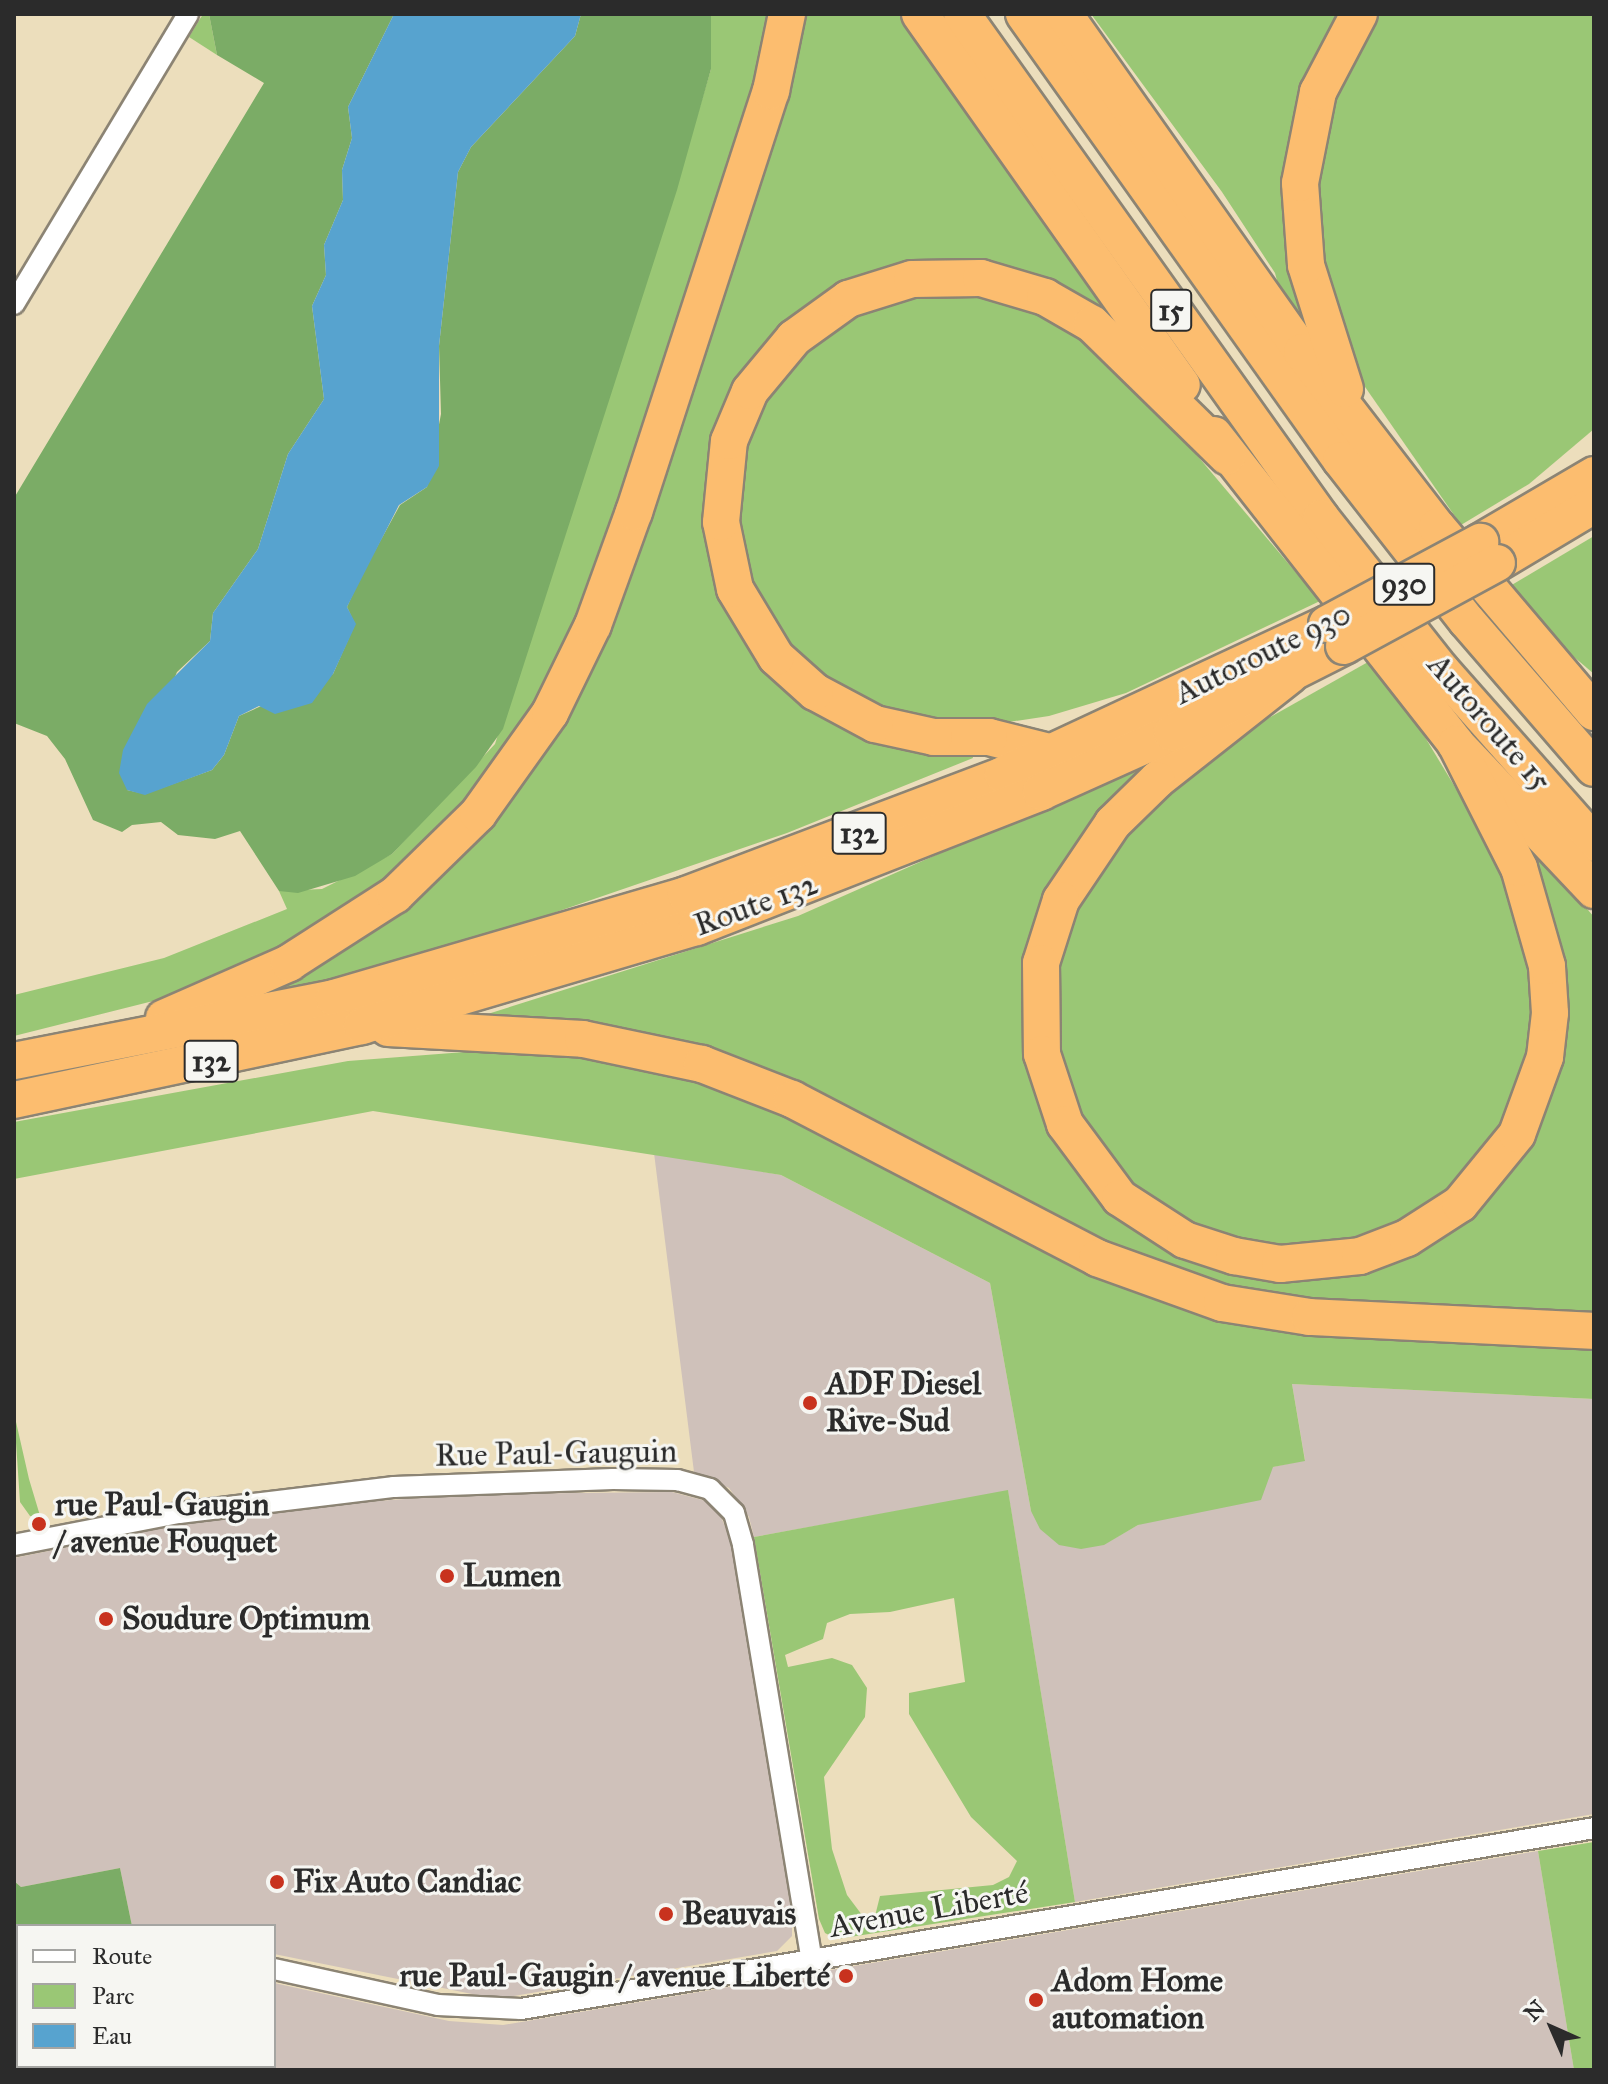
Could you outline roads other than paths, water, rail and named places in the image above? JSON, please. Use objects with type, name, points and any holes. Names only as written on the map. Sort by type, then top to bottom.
[{"type":"highway","points":[[99,1045],[272,972],[364,918],[441,853],[526,751],[573,670],[619,554],[771,91],[787,14]]},
{"type":"highway","points":[[920,14],[1166,359],[1227,456],[1456,744],[1594,890]]},
{"type":"highway","name":"Autoroute 15","points":[[962,14],[1256,430],[1386,601],[1594,843]]},
{"type":"highway","name":"15","points":[[1024,14],[1359,484],[1594,768]]},
{"type":"highway","points":[[1064,14],[1302,352],[1354,413],[1437,527],[1594,712]]},
{"type":"highway","points":[[1354,413],[1310,282],[1299,199],[1313,105],[1330,61],[1359,14]]},
{"type":"highway","points":[[1053,753],[989,737],[934,737],[875,724],[822,697],[776,657],[735,589],[722,534],[725,458],[750,391],[787,344],[848,299],[912,279],[981,278],[1037,293],[1092,324],[1227,456]]},
{"type":"highway","points":[[1533,511],[1594,448]]},
{"type":"highway","name":"930","points":[[1488,552],[1533,511],[1594,475]]},
{"type":"highway","points":[[1488,552],[1594,505]]},
{"type":"highway","name":"Route 132","points":[[14,1100],[362,1026],[613,954],[811,886],[1077,776],[1290,675],[1336,635],[1488,552]]},
{"type":"highway","name":"Autoroute 930","points":[[1053,753],[1336,635]]},
{"type":"highway","points":[[1290,675],[1157,780],[1113,823],[1068,886],[1041,963],[1042,1054],[1065,1124],[1120,1198],[1185,1240],[1234,1256],[1280,1264],[1360,1256],[1407,1238],[1460,1204],[1517,1134],[1536,1093],[1548,1040],[1547,966],[1519,868],[1456,744]]},
{"type":"highway","name":"Route 132","points":[[14,1061],[288,1009],[572,932],[807,853],[1053,753]]},
{"type":"highway","points":[[362,1026],[465,1036],[583,1039],[702,1064],[792,1099],[1097,1258],[1222,1303],[1310,1317],[1594,1331]]},
{"type":"street","points":[[14,304],[188,14]]},
{"type":"street","name":"Rue Paul-Gauguin","points":[[14,1545],[164,1515],[381,1488],[613,1479],[677,1480],[710,1489],[734,1513],[741,1537],[812,1960]]},
{"type":"street","name":"Avenue Liberté","points":[[276,1969],[438,2005],[496,2011],[1594,1828]]},
{"type":"water","points":[[394,14],[581,14],[575,36],[471,147],[458,172],[439,346],[439,466],[427,487],[399,505],[347,607],[356,624],[333,674],[312,703],[275,714],[259,706],[239,716],[224,755],[212,770],[145,795],[127,790],[119,773],[123,750],[147,704],[210,641],[213,613],[258,549],[288,454],[324,399],[312,306],[326,275],[324,245],[343,200],[342,170],[352,138],[348,107]]},
{"type":"place","name":"ADF Diesel Rive-Sud","points":[[810,1403]]},
{"type":"place","name":"rue Paul-Gaugin / avenue Fouquet","points":[[39,1524]]},
{"type":"place","name":"Lumen","points":[[447,1576]]},
{"type":"place","name":"Soudure Optimum","points":[[106,1619]]},
{"type":"place","name":"Fix Auto Candiac","points":[[277,1882]]},
{"type":"place","name":"Beauvais","points":[[666,1914]]},
{"type":"place","name":"rue Paul-Gaugin / avenue Liberté","points":[[846,1976]]},
{"type":"place","name":"Adom Home automation","points":[[1036,2000]]}]
